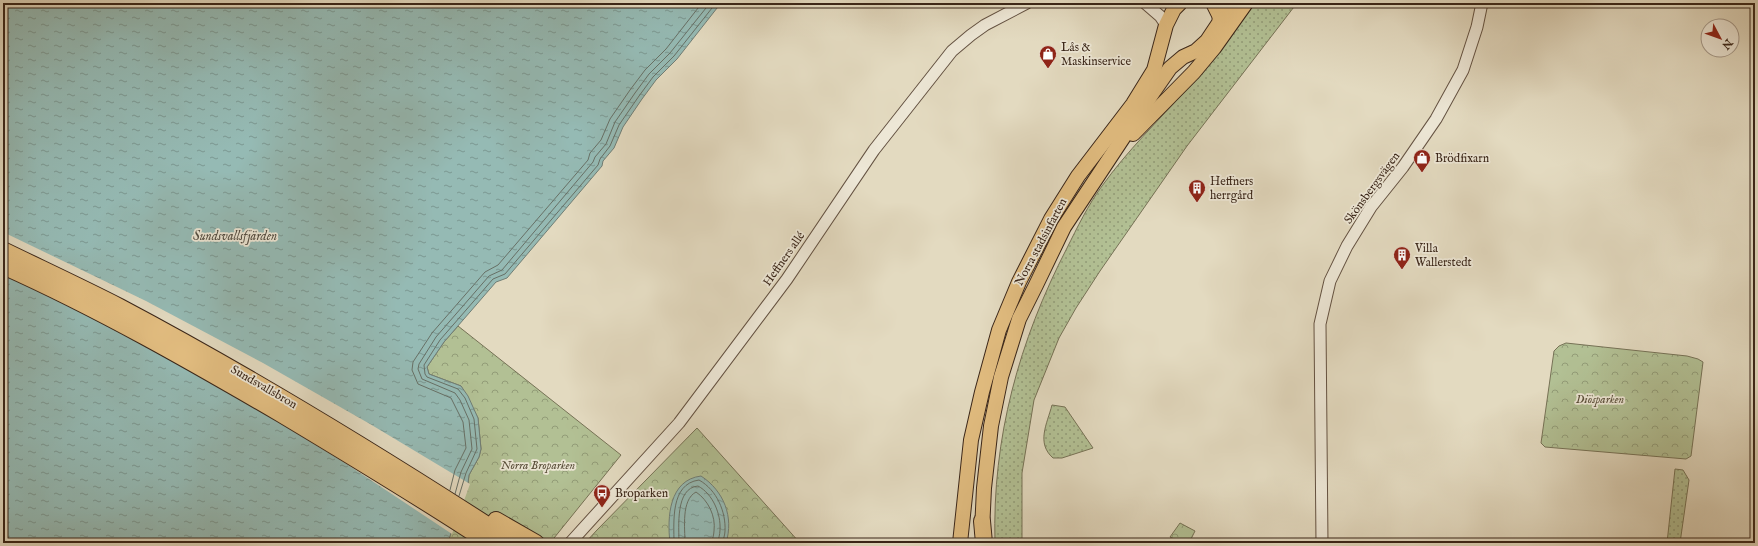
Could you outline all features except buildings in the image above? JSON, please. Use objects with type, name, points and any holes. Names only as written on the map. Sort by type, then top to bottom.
[{"type":"highway","name":"Sundsvallsbron","points":[[3,250],[118,306],[196,348],[313,416],[440,494],[515,543]]},
{"type":"highway","name":"Sundsvallsbron","points":[[3,266],[129,328],[250,396],[480,540]]},
{"type":"highway","points":[[440,494],[481,512],[536,543]]},
{"type":"highway","points":[[982,521],[983,543]]},
{"type":"main road","name":"Norra stadsinfarten","points":[[960,543],[971,440],[999,330],[1010,302],[1026,265],[1051,219],[1078,176],[1133,104],[1154,70],[1165,31],[1174,9],[1180,3]]},
{"type":"main road","points":[[1213,3],[1220,17]]},
{"type":"main road","name":"Norra stadsinfarten","points":[[982,521],[991,426],[1001,377],[1020,319],[1064,227],[1170,68],[1183,57],[1196,51],[1207,41],[1219,23],[1220,17],[1232,3]]},
{"type":"main road","name":"Norra stadsinfarten","points":[[1106,162],[1194,72],[1214,48],[1246,3]]},
{"type":"main road","points":[[1165,31],[1169,50],[1183,57]]},
{"type":"street","name":"Heffners allé","points":[[570,543],[679,423],[778,291],[874,150],[952,51],[985,25],[1027,3]]},
{"type":"street","points":[[1145,3],[1160,16],[1165,31]]},
{"type":"street","name":"Skönsbergsvägen","points":[[1322,543],[1320,324],[1330,281],[1347,246],[1371,207],[1404,167],[1436,119],[1463,70],[1477,27],[1482,3]]},
{"type":"green space","points":[[1254,3],[1297,3],[1187,146],[1100,271],[1059,338],[1034,400],[1022,473],[1022,543],[995,543],[995,504],[998,466],[1004,428],[1022,355],[1050,283],[1083,217],[1102,186],[1132,148],[1196,79]]},
{"type":"green space","name":"Norra Broparken","points":[[458,326],[621,455],[550,543],[451,543],[449,539],[468,483],[469,475],[479,457],[481,449],[478,418],[461,386],[429,374],[427,367],[444,342]]},
{"type":"green space","name":"Diösparken","points":[[1566,343],[1687,356],[1703,362],[1691,456],[1686,459],[1545,447],[1541,443],[1554,351],[1559,346]]},
{"type":"green space","points":[[1052,405],[1065,407],[1093,448],[1062,458],[1053,458],[1045,446],[1044,440],[1044,433]]},
{"type":"green space","points":[[697,428],[800,543],[585,543],[597,530]]},
{"type":"green space","points":[[1675,469],[1683,470],[1689,480],[1680,543],[1667,543]]},
{"type":"green space","points":[[1180,523],[1195,531],[1189,543],[1183,543],[1170,537]]},
{"type":"water","name":"Sundsvallsfjärden","points":[[3,3],[721,3],[677,59],[656,80],[642,99],[623,127],[614,148],[603,161],[602,166],[507,278],[496,282],[444,342],[427,367],[429,374],[461,386],[468,396],[478,418],[481,449],[479,457],[469,475],[468,483],[449,539],[451,543],[3,543]]},
{"type":"water","points":[[701,476],[716,489],[725,505],[729,524],[726,543],[670,543],[670,511],[676,492],[682,484],[690,479]]},
{"type":"pier","points":[[3,232],[146,301],[263,363],[370,424],[470,484],[452,534],[345,463],[244,401],[126,335],[3,274]]},
{"type":"place","name":"Lås & Maskinservice","points":[[1048,69]]},
{"type":"place","name":"Brödfixarn","points":[[1422,173]]},
{"type":"place","name":"Heffners herrgård","points":[[1197,203]]},
{"type":"place","name":"Villa Wallerstedt","points":[[1402,270]]},
{"type":"place","name":"Broparken","points":[[602,508]]}]
